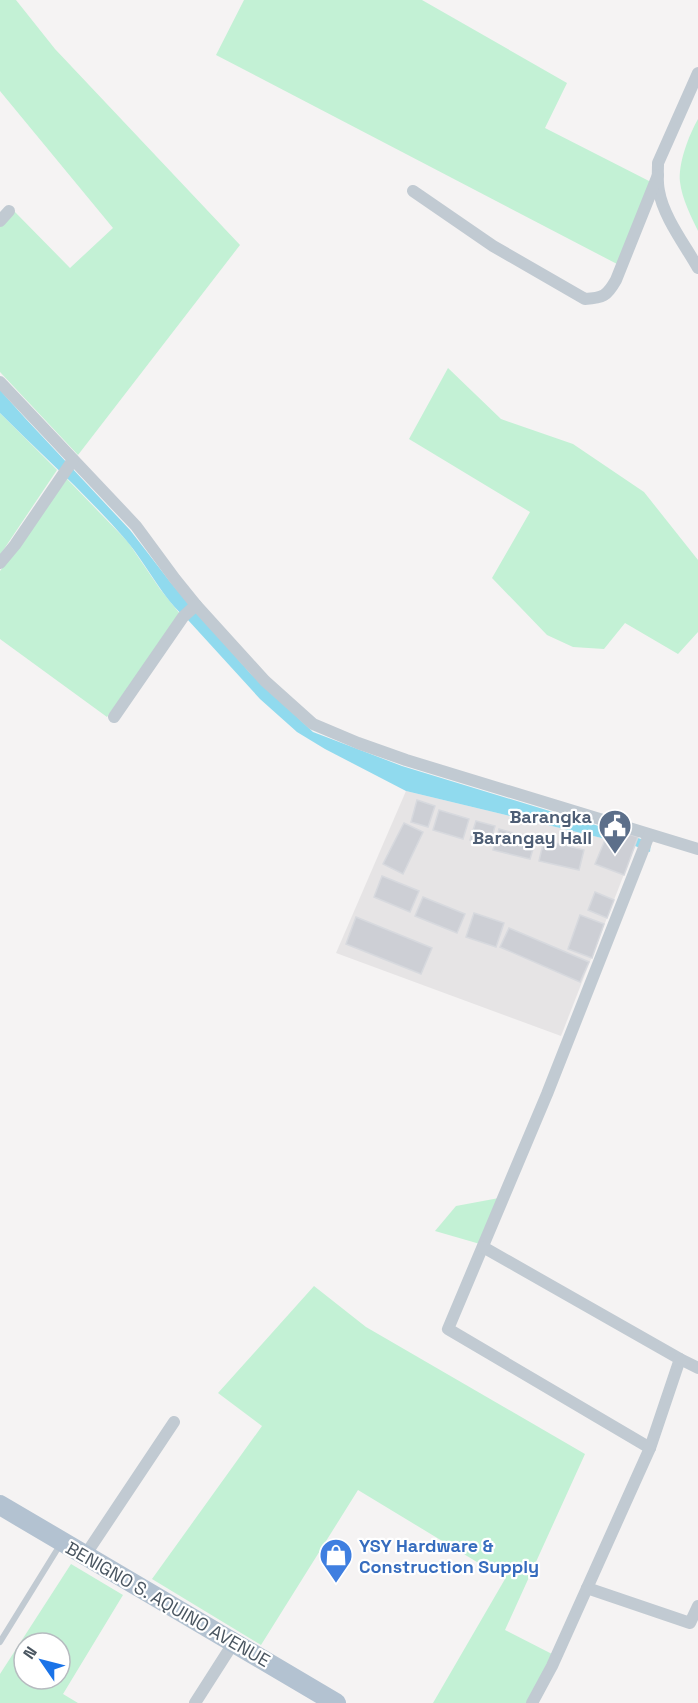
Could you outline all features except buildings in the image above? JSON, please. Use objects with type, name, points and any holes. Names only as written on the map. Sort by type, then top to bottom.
[{"type":"main road","name":"BENIGNO S. AQUINO AVENUE","points":[[0,1505],[234,1642],[325,1700]]},
{"type":"street","points":[[698,73],[658,163],[658,191],[670,220],[698,268]]},
{"type":"street","points":[[413,190],[492,246],[585,299],[601,298],[616,280],[658,176]]},
{"type":"street","points":[[0,221],[9,211]]},
{"type":"street","points":[[0,382],[136,526],[196,605],[265,681],[313,724],[406,760],[698,849]]},
{"type":"street","points":[[0,563],[15,545],[73,460]]},
{"type":"street","points":[[114,717],[183,617],[196,605]]},
{"type":"street","points":[[649,835],[548,1094],[448,1329],[650,1448]]},
{"type":"street","points":[[483,1247],[698,1368]]},
{"type":"street","points":[[532,1703],[552,1666],[650,1448],[680,1359]]},
{"type":"street","points":[[86,1554],[174,1422]]},
{"type":"street","points":[[587,1587],[690,1623],[698,1606]]},
{"type":"street","points":[[195,1703],[234,1642]]},
{"type":"lane","points":[[0,1642],[62,1542]]},
{"type":"shaded area","points":[[406,791],[635,846],[561,1036],[336,953]]},
{"type":"green space","points":[[0,0],[16,0],[55,49],[240,245],[78,455],[0,372],[0,227],[14,211],[70,268],[113,228],[0,91]]},
{"type":"green space","points":[[244,0],[422,0],[567,83],[545,128],[651,182],[617,264],[216,55]]},
{"type":"green space","points":[[698,119],[698,231],[683,195],[680,174],[685,149]]},
{"type":"green space","points":[[448,368],[501,419],[573,444],[644,492],[698,560],[698,632],[678,654],[625,623],[604,649],[573,647],[547,635],[492,578],[530,512],[409,439]]},
{"type":"green space","points":[[0,413],[57,470],[0,555]]},
{"type":"green space","points":[[67,479],[128,542],[180,614],[107,717],[0,639],[0,571]]},
{"type":"green space","points":[[499,1198],[480,1244],[435,1231],[456,1206]]},
{"type":"green space","points":[[314,1286],[366,1327],[585,1454],[505,1630],[552,1654],[526,1703],[433,1703],[505,1579],[358,1490],[261,1645],[152,1579],[262,1426],[218,1393]]},
{"type":"green space","points":[[71,1564],[123,1595],[72,1679],[72,1631],[28,1631]]},
{"type":"green space","points":[[12,1655],[12,1691],[65,1691],[63,1694],[78,1703],[0,1703],[0,1674]]},
{"type":"water","points":[[0,390],[130,530],[171,583],[250,673],[313,732],[402,766],[651,842],[650,852],[635,846],[406,791],[297,732],[260,699],[179,611],[111,523],[0,413]]},
{"type":"place","name":"Barangka Barangay Hall","points":[[615,855]]},
{"type":"place","name":"YSY Hardware & Construction Supply","points":[[336,1584]]}]
